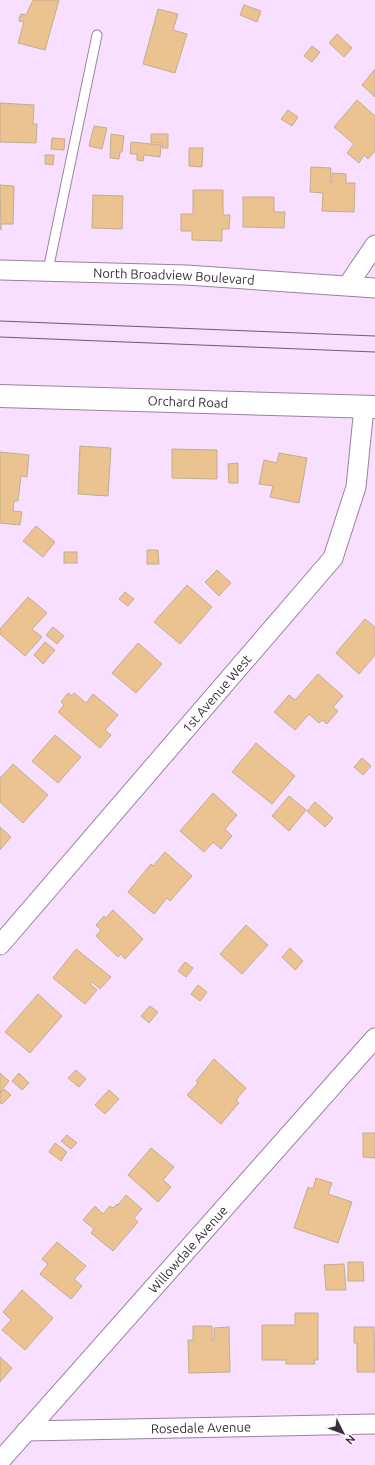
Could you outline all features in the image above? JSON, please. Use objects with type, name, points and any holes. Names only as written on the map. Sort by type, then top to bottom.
[{"type":"street","points":[[348,285],[375,245]]},
{"type":"street","name":"North Broadview Boulevard","points":[[0,270],[186,274],[375,288]]},
{"type":"street","name":"Orchard Road","points":[[0,396],[370,407]]},
{"type":"street","name":"1st Avenue West","points":[[0,945],[333,558],[356,487],[370,407]]},
{"type":"street","name":"Willowdale Avenue","points":[[0,1461],[375,1038]]},
{"type":"street","name":"Rosedale Avenue","points":[[26,1431],[375,1424]]},
{"type":"lane","points":[[48,270],[97,34]]},
{"type":"building","points":[[33,0],[59,0],[45,50],[18,43],[24,22],[19,21],[19,18],[21,14],[26,15]]},
{"type":"building","points":[[244,5],[261,11],[257,22],[240,15]]},
{"type":"building","points":[[158,9],[178,14],[173,30],[187,34],[175,73],[143,64]]},
{"type":"building","points":[[337,34],[352,48],[344,57],[329,43]]},
{"type":"building","points":[[312,46],[320,52],[312,62],[304,56]]},
{"type":"building","points":[[375,69],[375,97],[362,85]]},
{"type":"building","points":[[357,100],[375,116],[375,151],[368,159],[364,155],[359,163],[347,153],[354,144],[334,127]]},
{"type":"building","points":[[0,103],[34,105],[33,124],[37,124],[36,143],[0,142]]},
{"type":"building","points":[[288,110],[298,117],[292,126],[281,119]]},
{"type":"building","points":[[94,126],[107,128],[102,149],[89,146]]},
{"type":"building","points":[[111,134],[124,136],[122,152],[120,152],[119,159],[110,158]]},
{"type":"building","points":[[151,134],[168,134],[168,148],[162,148],[162,143],[151,143]]},
{"type":"building","points":[[52,138],[65,139],[64,150],[51,149]]},
{"type":"building","points":[[131,142],[161,145],[160,157],[144,155],[143,161],[137,160],[137,154],[130,154]]},
{"type":"building","points":[[189,148],[203,148],[202,167],[189,166]]},
{"type":"building","points":[[45,155],[54,155],[53,165],[45,164]]},
{"type":"building","points":[[311,167],[331,168],[330,182],[332,182],[332,173],[346,174],[346,183],[355,183],[354,212],[322,211],[323,193],[310,192]]},
{"type":"building","points":[[0,185],[14,186],[13,224],[1,224],[1,230]]},
{"type":"building","points":[[193,190],[223,190],[223,215],[230,215],[229,229],[222,229],[222,241],[192,240],[192,231],[181,231],[181,214],[193,214]]},
{"type":"building","points":[[93,195],[123,196],[122,229],[92,228]]},
{"type":"building","points":[[243,197],[274,197],[274,212],[285,212],[284,228],[243,227]]},
{"type":"building","points":[[80,446],[111,448],[108,496],[78,494]]},
{"type":"building","points":[[172,449],[217,450],[217,479],[172,478]]},
{"type":"building","points":[[0,452],[29,455],[27,477],[21,476],[18,501],[14,501],[13,511],[22,512],[20,525],[0,523]]},
{"type":"building","points":[[279,453],[307,458],[299,503],[270,497],[273,486],[259,484],[264,460],[277,463]]},
{"type":"building","points":[[238,463],[238,483],[229,483],[228,464]]},
{"type":"building","points":[[36,526],[55,542],[43,557],[23,541]]},
{"type":"building","points":[[147,550],[158,550],[159,564],[147,564]]},
{"type":"building","points":[[64,552],[77,552],[77,563],[64,563]]},
{"type":"building","points":[[217,570],[231,583],[219,596],[205,582]]},
{"type":"building","points":[[187,585],[212,607],[180,644],[154,622]]},
{"type":"building","points":[[125,592],[134,599],[128,606],[119,599]]},
{"type":"building","points":[[28,597],[47,613],[32,629],[42,637],[25,656],[0,634],[0,629]]},
{"type":"building","points":[[365,619],[375,627],[375,655],[359,674],[336,653]]},
{"type":"building","points":[[53,627],[64,636],[57,644],[46,635]]},
{"type":"building","points":[[45,642],[55,650],[43,664],[34,655]]},
{"type":"building","points":[[138,643],[162,664],[136,693],[112,673]]},
{"type":"building","points":[[318,674],[343,696],[333,707],[338,711],[327,724],[322,720],[319,723],[309,714],[295,730],[274,712],[289,695],[295,700]]},
{"type":"building","points":[[68,693],[72,696],[74,693],[86,703],[93,694],[118,715],[105,730],[111,735],[100,748],[58,712],[64,705],[61,702]]},
{"type":"building","points":[[55,735],[81,757],[58,783],[32,761]]},
{"type":"building","points":[[256,743],[295,776],[272,804],[232,772]]},
{"type":"building","points":[[362,758],[371,766],[363,775],[354,767]]},
{"type":"building","points":[[13,764],[48,795],[23,823],[0,802],[0,778]]},
{"type":"building","points":[[213,793],[237,815],[225,829],[232,836],[221,849],[213,842],[204,852],[180,831]]},
{"type":"building","points":[[289,796],[306,810],[289,831],[272,816]]},
{"type":"building","points":[[315,802],[333,818],[325,827],[307,811]]},
{"type":"building","points":[[0,827],[11,837],[0,850]]},
{"type":"building","points":[[165,852],[192,876],[170,901],[167,898],[154,914],[128,892],[151,864],[153,866]]},
{"type":"building","points":[[113,910],[143,939],[125,959],[121,954],[118,957],[96,936],[101,930],[96,925],[104,916],[106,918]]},
{"type":"building","points":[[246,925],[268,945],[242,974],[220,954]]},
{"type":"building","points":[[290,948],[303,961],[295,970],[282,957]]},
{"type":"building","points":[[76,949],[111,977],[100,989],[92,982],[90,984],[97,990],[85,1004],[53,978]]},
{"type":"building","points":[[185,962],[193,968],[186,977],[178,971]]},
{"type":"building","points":[[198,985],[207,992],[200,1001],[191,994]]},
{"type":"building","points":[[38,994],[62,1016],[30,1053],[5,1032]]},
{"type":"building","points":[[150,1006],[158,1012],[149,1023],[141,1016]]},
{"type":"building","points":[[214,1059],[246,1088],[236,1100],[239,1103],[221,1124],[187,1095],[198,1083],[196,1081]]},
{"type":"building","points":[[76,1070],[86,1079],[79,1087],[68,1078]]},
{"type":"building","points":[[0,1073],[9,1081],[0,1092]]},
{"type":"building","points":[[19,1073],[29,1083],[22,1090],[12,1081]]},
{"type":"building","points":[[4,1089],[11,1095],[2,1104],[0,1103],[0,1093]]},
{"type":"building","points":[[109,1090],[119,1099],[105,1114],[95,1105]]},
{"type":"building","points":[[363,1133],[375,1133],[375,1158],[363,1157]]},
{"type":"building","points":[[67,1135],[77,1143],[71,1149],[61,1141]]},
{"type":"building","points":[[55,1143],[67,1152],[61,1161],[49,1152]]},
{"type":"building","points":[[151,1148],[174,1167],[163,1180],[171,1187],[158,1202],[128,1175]]},
{"type":"building","points":[[316,1178],[332,1183],[328,1194],[352,1202],[338,1243],[294,1228],[308,1187],[313,1189]]},
{"type":"building","points":[[126,1195],[142,1209],[134,1218],[138,1222],[113,1251],[91,1233],[94,1229],[83,1220],[95,1206],[103,1214],[110,1206],[113,1208],[117,1204],[118,1205]]},
{"type":"building","points":[[57,1242],[86,1266],[74,1279],[82,1286],[71,1299],[40,1274],[48,1264],[42,1259]]},
{"type":"building","points":[[348,1262],[363,1262],[364,1281],[348,1281]]},
{"type":"building","points":[[344,1264],[346,1290],[326,1290],[324,1265]]},
{"type":"building","points":[[22,1290],[53,1318],[25,1350],[2,1330],[11,1320],[3,1312]]},
{"type":"building","points":[[295,1313],[318,1313],[318,1360],[314,1360],[315,1364],[286,1364],[286,1360],[262,1360],[262,1325],[295,1325]]},
{"type":"building","points":[[193,1326],[212,1326],[212,1340],[214,1340],[214,1328],[229,1327],[230,1372],[189,1373],[188,1340],[193,1340]]},
{"type":"building","points":[[354,1327],[374,1327],[375,1372],[357,1372],[357,1343],[354,1343]]},
{"type":"building","points":[[0,1357],[12,1368],[0,1382]]},
{"type":"tram line","points":[[0,321],[375,336]]},
{"type":"tram line","points":[[0,337],[375,352]]}]
